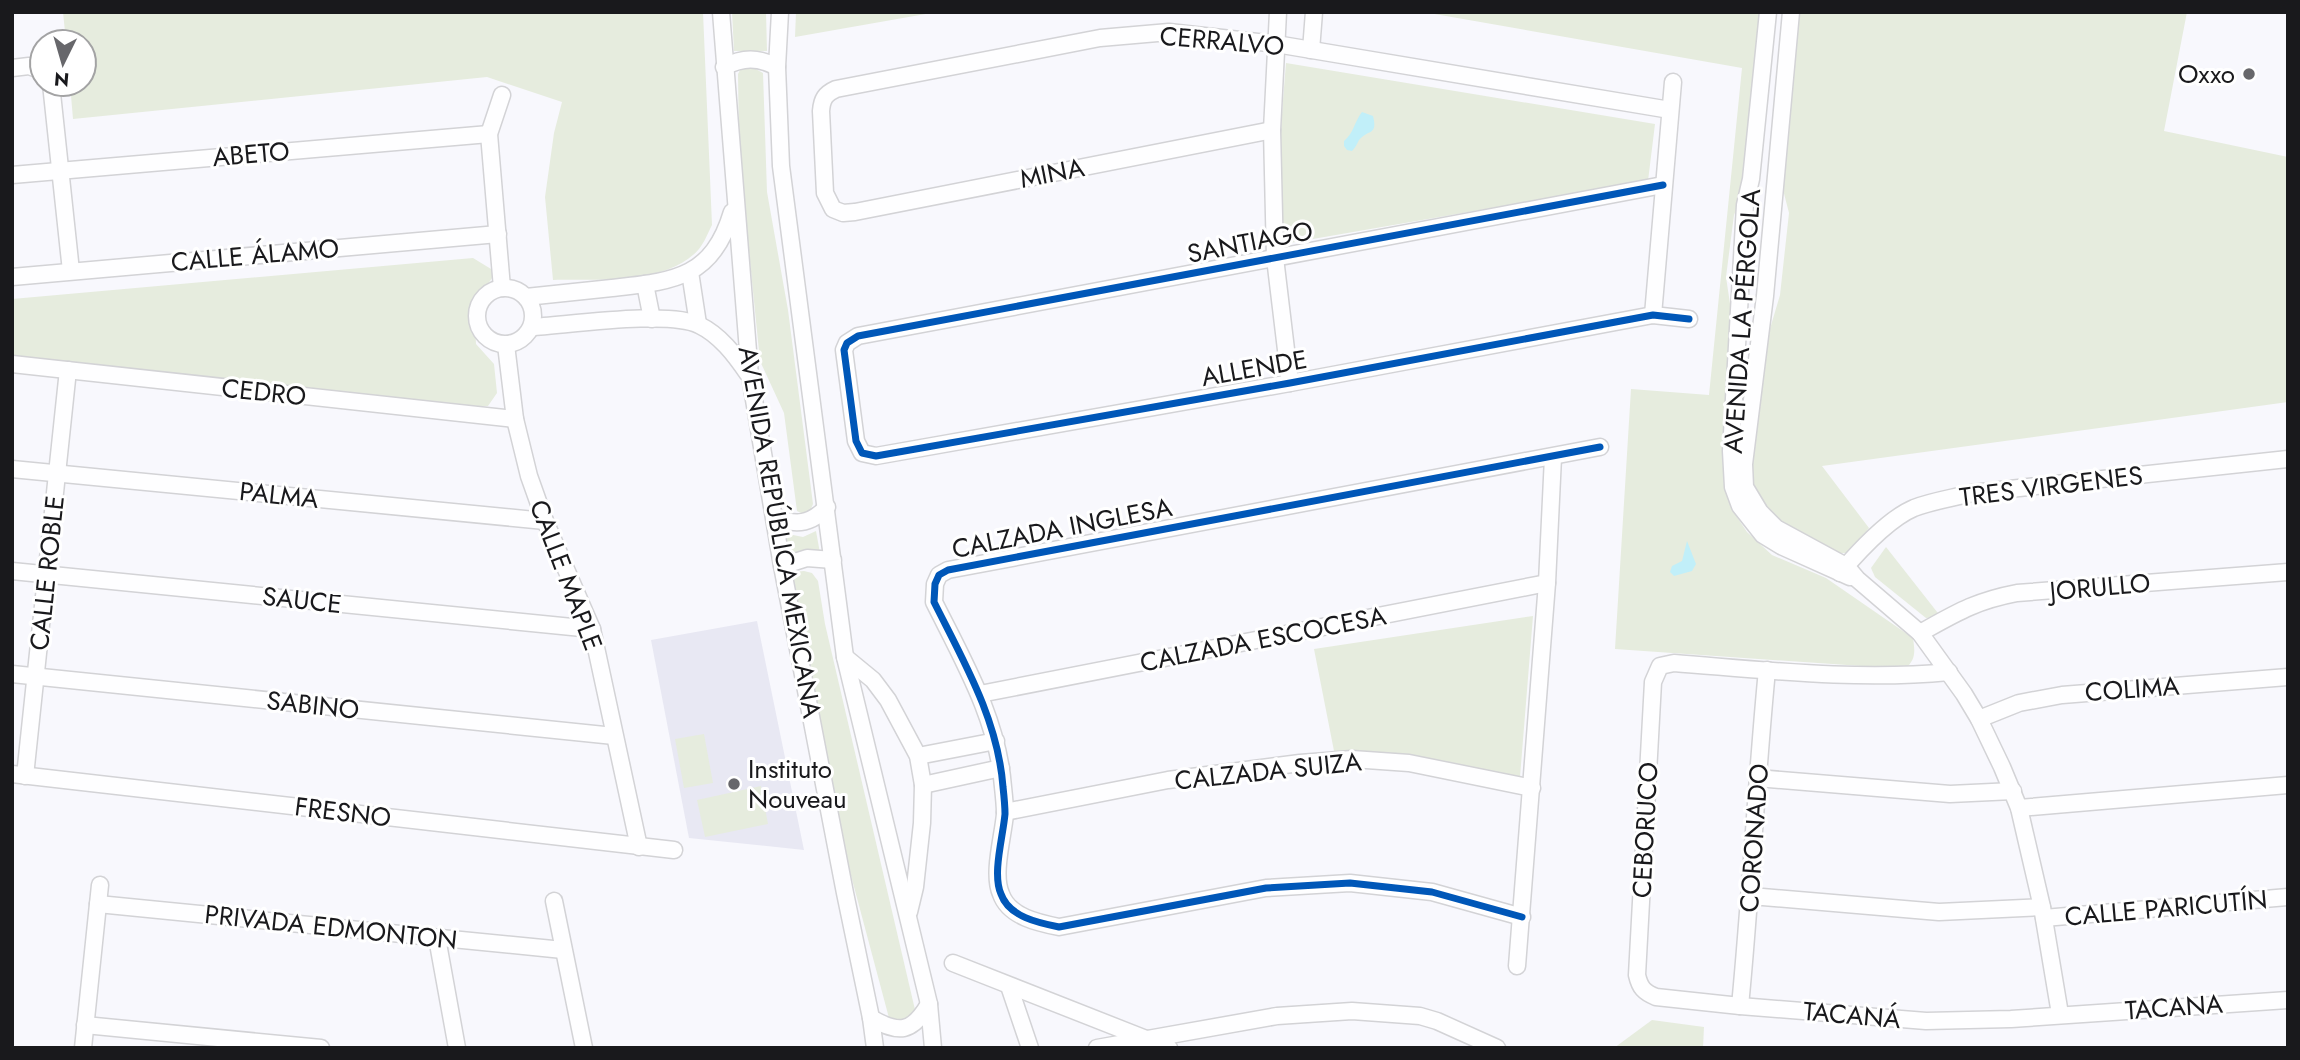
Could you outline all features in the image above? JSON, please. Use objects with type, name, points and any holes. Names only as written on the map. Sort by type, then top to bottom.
[{"type":"street","name":"AVENIDA REPÚBLICA MEXICANA","points":[[721,12],[750,376],[782,566],[875,1048]]},
{"type":"street","name":"AVENIDA REPÚBLICA MEXICANA","points":[[780,12],[776,67],[781,166],[845,657],[929,1004],[933,1048]]},
{"type":"street","points":[[1278,12],[1272,130],[1275,258],[1290,383]]},
{"type":"street","points":[[1311,50],[1314,12]]},
{"type":"street","name":"AVENIDA LA PÉRGOLA","points":[[1769,12],[1751,179],[1745,205],[1731,451],[1733,487],[1740,506],[1763,535],[1781,547],[1843,570]]},
{"type":"street","name":"AVENIDA LA PÉRGOLA","points":[[1791,12],[1765,296],[1744,464],[1745,487],[1760,512],[1776,528],[1843,570]]},
{"type":"street","name":"CERRALVO","points":[[833,209],[825,194],[822,102],[828,93],[836,89],[1100,38],[1169,32],[1276,44],[1670,110]]},
{"type":"street","points":[[724,67],[734,62],[756,59],[776,67]]},
{"type":"street","points":[[1653,315],[1673,82]]},
{"type":"street","points":[[502,95],[489,134],[502,288]]},
{"type":"street","points":[[53,98],[71,271]]},
{"type":"street","name":"MINA","points":[[833,209],[843,213],[855,212],[1272,130]]},
{"type":"street","name":"ABETO","points":[[12,175],[489,134]]},
{"type":"street","points":[[1751,179],[1774,183]]},
{"type":"street","name":"SANTIAGO","points":[[862,453],[856,441],[845,358],[846,343],[858,336],[1663,185]]},
{"type":"street","points":[[526,297],[669,281],[690,272],[705,261],[721,241],[735,203]]},
{"type":"street","name":"CALLE ÁLAMO","points":[[12,277],[498,234]]},
{"type":"street","points":[[690,272],[698,324]]},
{"type":"street","points":[[645,284],[652,319]]},
{"type":"street","points":[[502,288],[519,292],[526,297],[533,308],[532,327],[526,336],[506,345],[488,339],[478,323],[477,314],[485,297],[502,288]]},
{"type":"street","name":"ALLENDE","points":[[862,453],[876,456],[1653,315],[1689,319]]},
{"type":"street","points":[[532,327],[670,318],[698,324],[725,345],[750,376]]},
{"type":"street","points":[[1738,321],[1760,322]]},
{"type":"street","name":"CALLE MAPLE","points":[[506,345],[515,419],[528,476],[592,629],[639,847]]},
{"type":"street","name":"CEDRO","points":[[12,364],[515,419]]},
{"type":"street","name":"CALLE ROBLE","points":[[18,775],[36,677],[68,370]]},
{"type":"street","name":"CALZADA INGLESA","points":[[1522,917],[1432,892],[1350,883],[1266,888],[1059,927],[1021,915],[1009,907],[1001,896],[998,881],[1005,812],[996,741],[980,694],[934,603],[935,584],[939,575],[948,570],[1600,447]]},
{"type":"street","points":[[1517,967],[1547,583],[1553,457]]},
{"type":"street","name":"TRES VIRGENES","points":[[1843,570],[1894,519],[1914,508],[1945,499],[1972,493],[2288,459]]},
{"type":"street","name":"PALMA","points":[[12,469],[545,522]]},
{"type":"street","points":[[775,516],[785,522],[797,523],[819,516],[827,507]]},
{"type":"street","points":[[782,566],[807,558],[833,560]]},
{"type":"street","points":[[1843,570],[1920,634],[1949,672],[1979,719],[2019,808],[2043,912],[2060,1014]]},
{"type":"street","name":"SAUCE","points":[[12,571],[592,629]]},
{"type":"street","name":"JORULLO","points":[[1920,634],[1966,607],[1988,598],[2017,593],[2288,572]]},
{"type":"street","name":"CALZADA ESCOCESA","points":[[980,694],[1547,583]]},
{"type":"street","name":"AVENIDA REPÚBLICA MEXICANA","points":[[845,657],[873,680],[888,700],[918,756],[923,785],[919,856],[908,915]]},
{"type":"street","name":"CEBORUCO","points":[[1645,993],[1637,975],[1653,682],[1660,666],[1674,663],[1767,670]]},
{"type":"street","points":[[1767,670],[1886,676],[1949,672]]},
{"type":"street","name":"CORONADO","points":[[1740,1006],[1751,896],[1757,778],[1767,670]]},
{"type":"street","name":"SABINO","points":[[12,674],[614,736]]},
{"type":"street","name":"COLIMA","points":[[1979,719],[2020,704],[2062,695],[2288,677]]},
{"type":"street","points":[[918,756],[996,741]]},
{"type":"street","name":"CALZADA SUIZA","points":[[1005,812],[1168,780],[1352,759],[1409,763],[1532,788]]},
{"type":"street","points":[[923,785],[1001,768]]},
{"type":"street","name":"FRESNO","points":[[18,775],[674,850]]},
{"type":"street","points":[[1757,778],[1950,794],[2013,791]]},
{"type":"street","points":[[2019,808],[2288,785]]},
{"type":"street","points":[[83,1048],[100,886]]},
{"type":"street","name":"CALLE PARICUTÍN","points":[[1751,896],[1939,912],[2043,912],[2288,897]]},
{"type":"street","points":[[554,901],[584,1048]]},
{"type":"street","name":"PRIVADA EDMONTON","points":[[98,904],[563,950]]},
{"type":"street","points":[[437,938],[457,1048]]},
{"type":"street","points":[[953,963],[1169,1048]]},
{"type":"street","points":[[1009,986],[1030,1048]]},
{"type":"street","name":"TACANÁ","points":[[1645,993],[1656,997],[1740,1006],[1926,1021],[2060,1014]]},
{"type":"street","name":"TACANA","points":[[2060,1014],[2288,1000]]},
{"type":"street","points":[[871,1018],[889,1028],[905,1028],[919,1021],[929,1004]]},
{"type":"street","points":[[1097,1048],[1277,1016],[1352,1011],[1420,1016],[1497,1048]]},
{"type":"street","points":[[85,1025],[208,1043],[321,1048]]},
{"type":"shaded area","points":[[63,12],[703,12],[712,225],[699,249],[686,261],[669,269],[630,278],[553,280],[545,197],[554,133],[562,102],[487,77],[73,119],[71,98],[98,98],[98,28],[65,28]]},
{"type":"shaded area","points":[[732,12],[766,12],[767,51],[734,51]]},
{"type":"shaded area","points":[[796,12],[937,12],[795,37]]},
{"type":"shaded area","points":[[1423,12],[1766,12],[1746,188],[1734,215],[1726,277],[1735,337],[1724,454],[1725,485],[1731,508],[1747,532],[1772,555],[1826,578],[1913,638],[1914,655],[1905,669],[1615,649],[1631,389],[1709,395],[1742,68]]},
{"type":"shaded area","points":[[1797,12],[2187,12],[2164,131],[2288,157],[2288,402],[1822,466],[1869,528],[1849,553],[1839,553],[1781,523],[1770,514],[1762,502],[1751,469],[1764,349],[1780,295],[1789,213],[1780,178]]},
{"type":"shaded area","points":[[1286,63],[1655,124],[1648,181],[1284,244],[1280,176]]},
{"type":"shaded area","points":[[752,67],[763,73],[767,192],[788,310],[813,504],[810,511],[803,514],[797,511],[784,413],[760,361],[739,151],[738,74],[741,68]]},
{"type":"shaded area","points":[[473,258],[496,272],[474,305],[476,344],[494,364],[497,393],[488,406],[475,407],[12,359],[12,299]]},
{"type":"shaded area","points":[[816,531],[820,553],[806,550],[788,554],[783,533],[803,537]]},
{"type":"shaded area","points":[[1886,547],[1941,617],[1926,618],[1875,577],[1871,568]]},
{"type":"shaded area","points":[[794,572],[812,573],[818,581],[825,624],[916,1014],[913,1022],[893,1022],[889,1018],[837,823],[791,579]]},
{"type":"shaded area","points":[[1533,616],[1520,777],[1393,753],[1334,751],[1314,649]]},
{"type":"shaded area","name":"Instituto Nouveau","points":[[757,621],[804,850],[689,838],[651,640]]},
{"type":"shaded area","points":[[704,734],[713,783],[684,788],[675,739]]},
{"type":"shaded area","points":[[761,786],[768,824],[705,837],[697,800]]},
{"type":"shaded area","points":[[1652,1020],[1704,1027],[1703,1048],[1614,1048]]},
{"type":"water","points":[[1362,112],[1373,116],[1374,127],[1359,140],[1352,151],[1347,150],[1344,141]]},
{"type":"water","points":[[1687,541],[1696,564],[1692,571],[1674,576],[1670,572],[1672,566],[1682,561]]},
{"type":"cycle path","points":[[1663,185],[858,336],[847,343],[844,350],[856,441],[862,453],[876,456],[1653,315],[1689,319]]},
{"type":"cycle path","points":[[1522,917],[1432,892],[1350,883],[1266,888],[1059,927],[1034,921],[1018,913],[1005,902],[999,886],[998,866],[1005,811],[1000,762],[994,738],[968,669],[934,602],[935,584],[939,575],[948,570],[1600,447]]},
{"type":"place","name":"Oxxo","points":[[2249,74]]},
{"type":"place","name":"Instituto Nouveau","points":[[734,784]]}]
